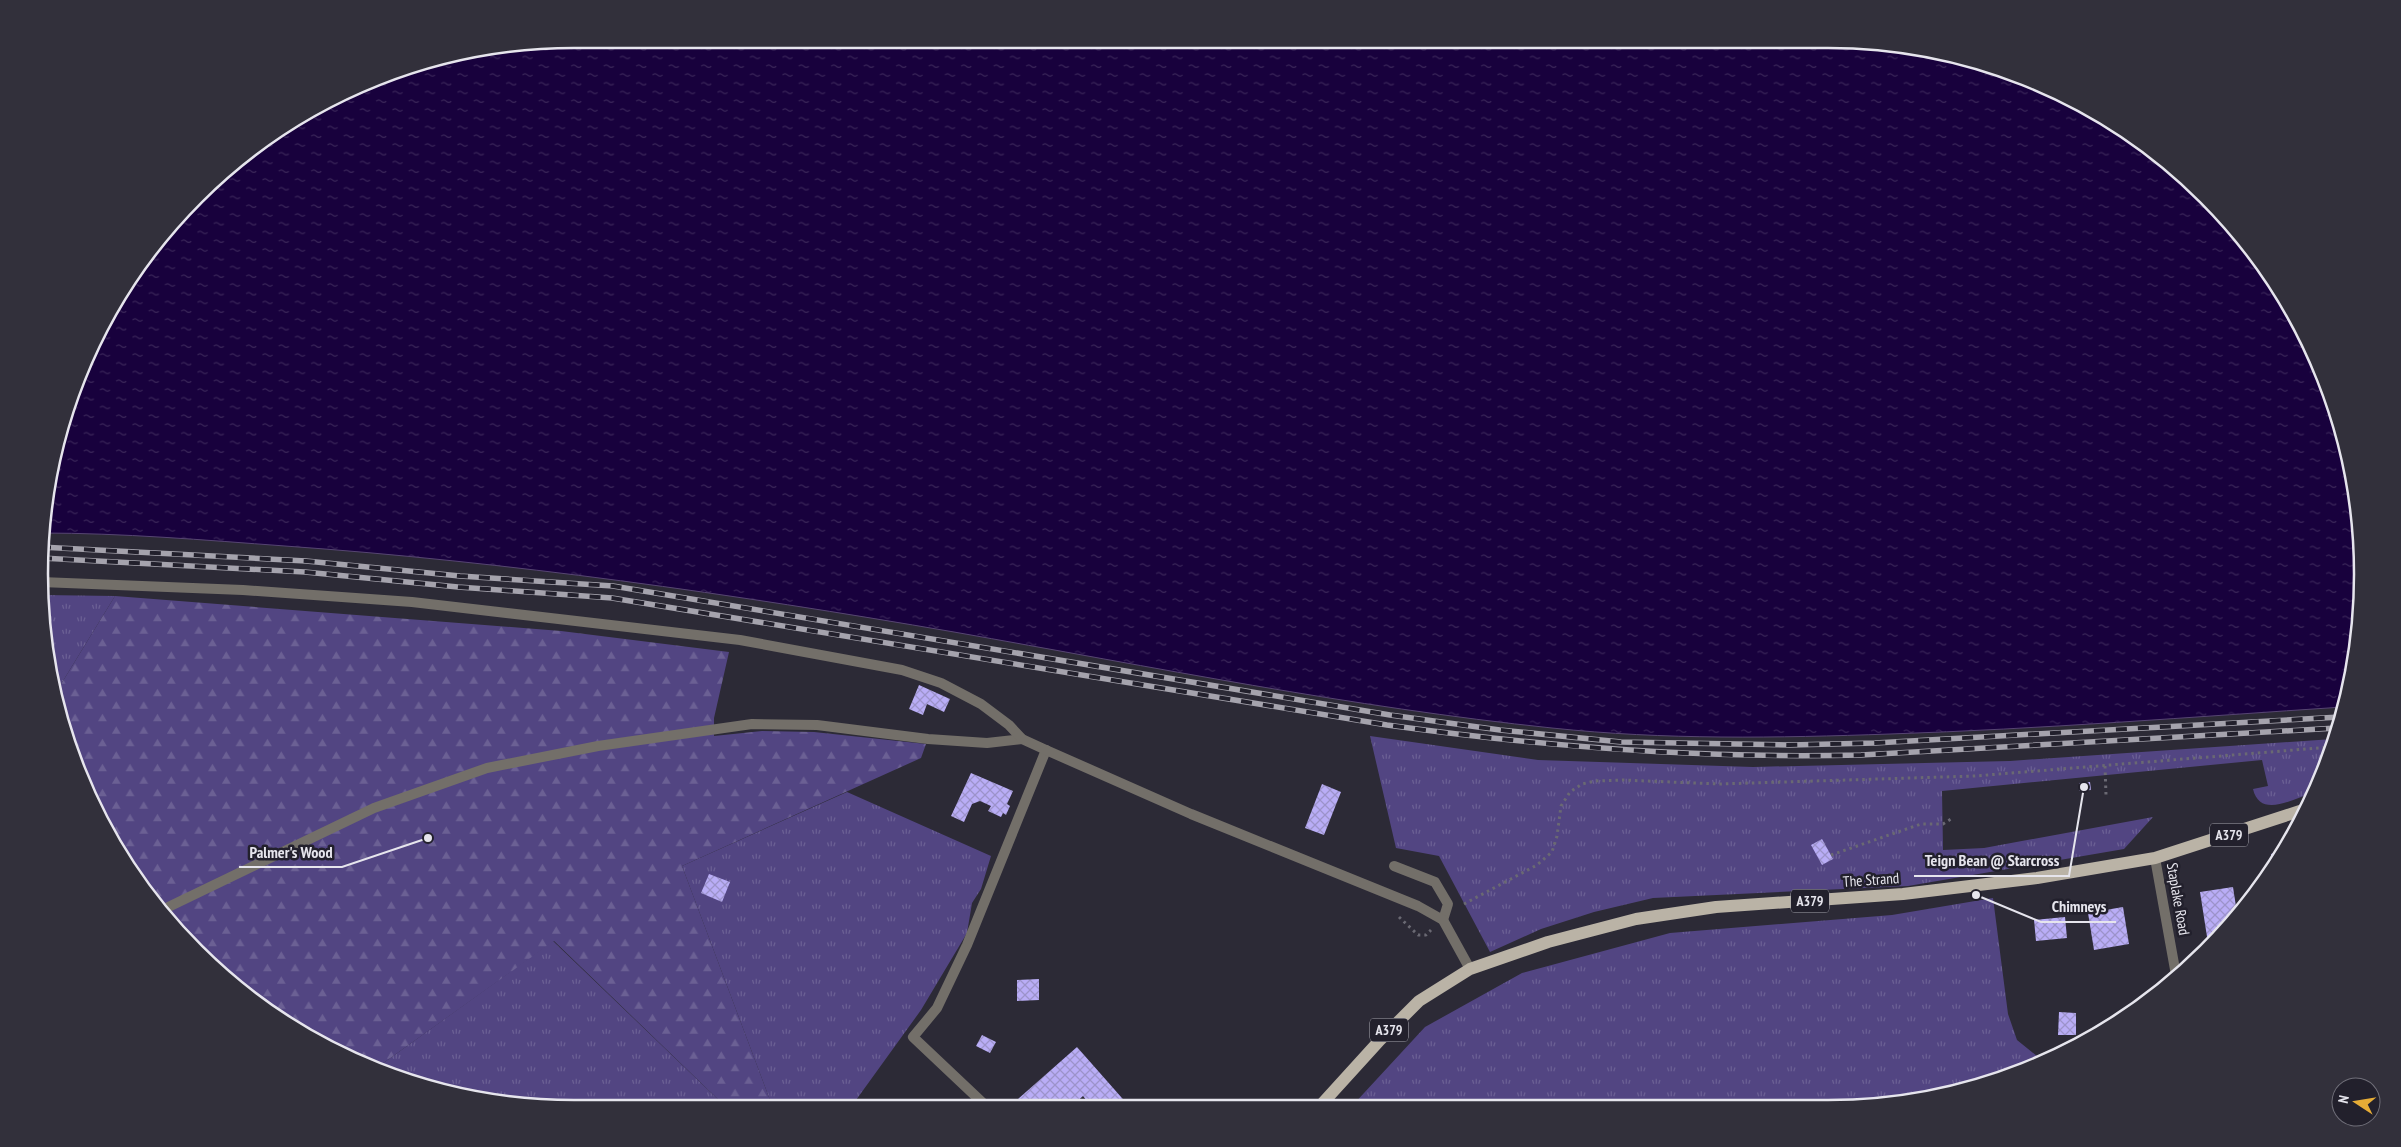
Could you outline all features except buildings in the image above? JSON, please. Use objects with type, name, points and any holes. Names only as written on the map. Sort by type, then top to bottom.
[{"type":"main road","name":"The Strand","points":[[1470,968],[1548,942],[1636,919],[1716,907],[1912,893],[2037,878],[2155,858],[2296,812]]},
{"type":"main road","name":"A379","points":[[1325,1100],[1380,1040],[1419,1001],[1470,968]]},
{"type":"street","points":[[48,582],[244,590],[412,602],[740,640],[902,670],[923,676],[981,704],[1022,739],[1046,750],[1191,814],[1418,906],[1443,920],[1470,968]]},
{"type":"street","points":[[167,907],[374,808],[487,768],[598,746],[752,724],[818,725],[928,739],[987,743],[1022,739]]},
{"type":"street","points":[[979,1100],[913,1037],[937,1008],[967,945],[1046,750]]},
{"type":"street","name":"Staplake Road","points":[[2155,858],[2175,968]]},
{"type":"street","points":[[1394,866],[1435,882],[1448,904],[1443,920]]},
{"type":"path","points":[[1398,916],[1418,935],[1426,934],[1470,900],[1537,865],[1552,852],[1557,836],[1561,806],[1570,792],[1582,784],[1622,780],[1720,784],[1966,777],[2324,748]]},
{"type":"path","points":[[2105,766],[2106,795]]},
{"type":"path","points":[[1831,855],[1921,824],[1943,824],[1950,820]]},
{"type":"green space","points":[[49,595],[115,596],[60,686],[52,642]]},
{"type":"green space","points":[[115,596],[561,631],[729,652],[714,718],[714,736],[762,731],[814,732],[926,744],[921,758],[682,866],[770,1100],[719,1100],[554,941],[383,1063],[341,1045],[281,1011],[253,991],[202,945],[156,894],[136,866],[102,806],[88,775],[75,743],[60,686]]},
{"type":"green space","points":[[1370,736],[1538,760],[1753,767],[2010,761],[2327,739],[2304,796],[2278,804],[2270,805],[2263,803],[2257,798],[2253,789],[2268,786],[2262,760],[1942,791],[1943,850],[1984,848],[2153,817],[2124,849],[1908,886],[1653,898],[1594,912],[1541,929],[1490,952],[1439,856],[1396,848]]},
{"type":"green space","points":[[847,792],[991,856],[981,889],[972,903],[967,933],[921,1010],[856,1100],[770,1100],[682,866]]},
{"type":"green space","points":[[1993,898],[2008,1014],[2017,1040],[2036,1056],[1997,1072],[1964,1082],[1896,1095],[1862,1098],[1828,1100],[1358,1100],[1425,1027],[1522,973],[1670,933],[1892,915]]},
{"type":"green space","points":[[553,941],[719,1100],[574,1100],[505,1095],[437,1082],[383,1063]]},
{"type":"water","points":[[574,48],[1828,48],[1896,52],[1930,58],[1964,65],[1997,75],[2029,88],[2060,102],[2120,136],[2148,156],[2199,202],[2245,253],[2265,281],[2299,341],[2313,372],[2326,404],[2336,437],[2343,471],[2349,505],[2354,574],[2349,642],[2337,707],[1947,732],[1721,737],[1594,732],[1402,709],[1327,698],[871,618],[704,592],[537,570],[285,546],[102,534],[50,533],[58,471],[65,437],[75,404],[88,372],[118,310],[156,253],[178,227],[227,178],[281,136],[341,102],[404,75],[437,65],[505,52]]},
{"type":"railway","points":[[49,547],[306,561],[460,576],[613,586],[1390,715],[1500,730],[1621,742],[1790,745],[1875,743],[2334,717]]},
{"type":"railway","points":[[48,558],[305,572],[458,587],[612,598],[1387,725],[1505,740],[1623,750],[1741,755],[1861,755],[2330,728]]},
{"type":"place","name":"Teign Bean @ Starcross","points":[[2084,787]]},
{"type":"place","name":"Palmer's Wood","points":[[428,838]]},
{"type":"place","name":"Chimneys","points":[[1976,895]]}]
